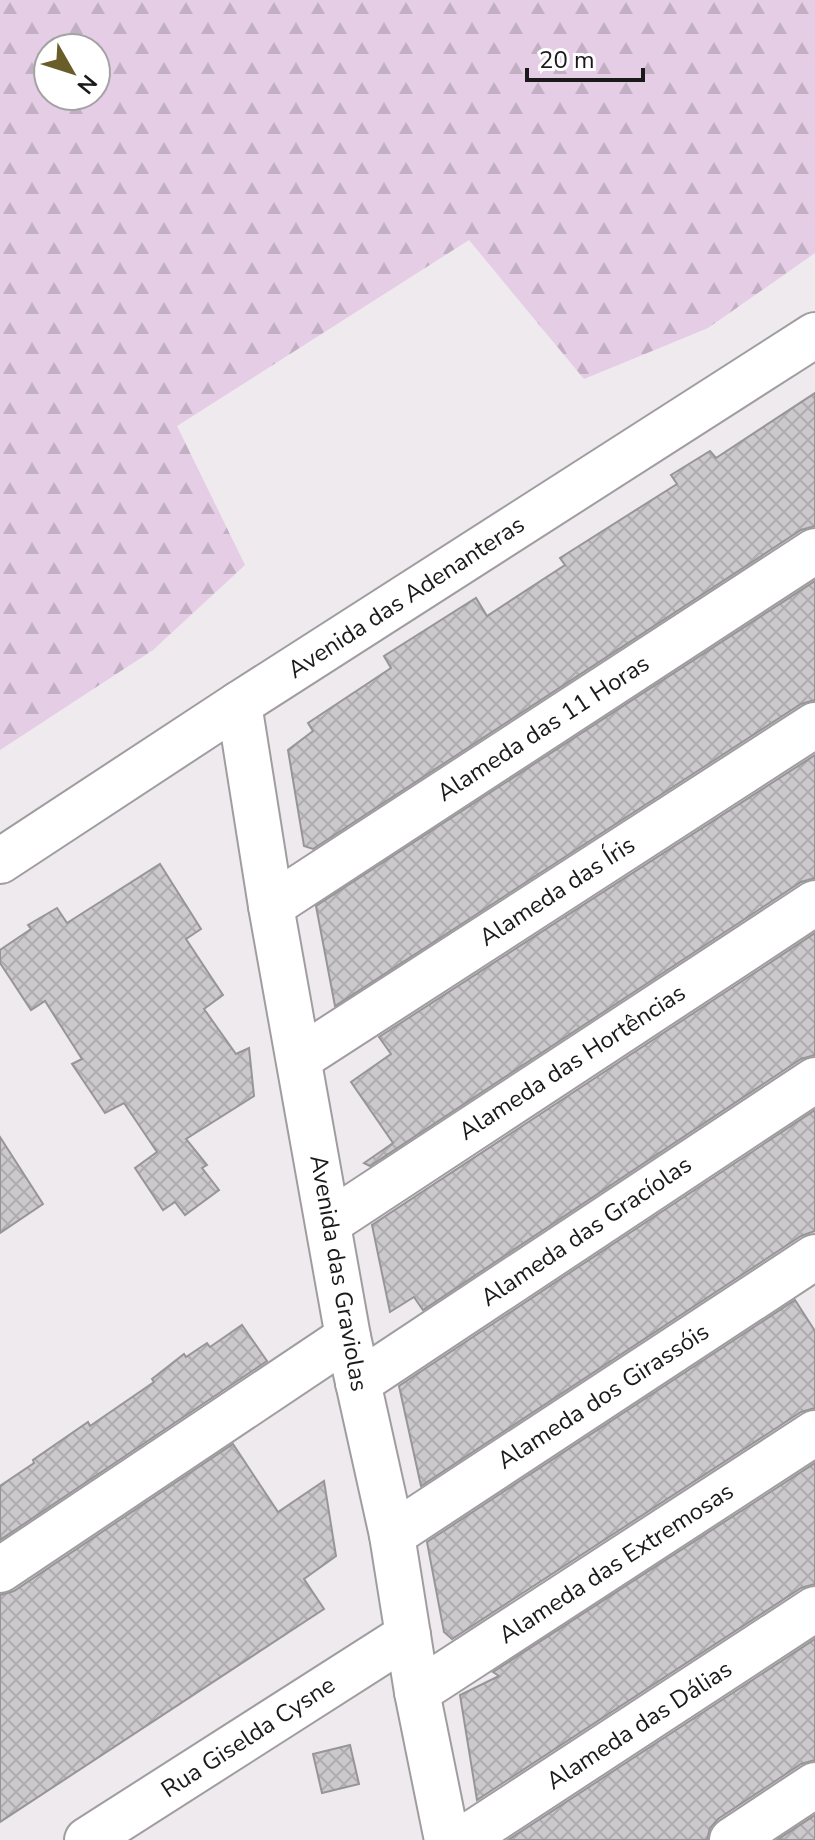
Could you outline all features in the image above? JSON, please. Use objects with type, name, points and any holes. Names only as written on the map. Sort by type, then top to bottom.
[{"type":"street","name":"Avenida das Adenanteras","points":[[0,861],[815,335]]},
{"type":"street","name":"Alameda das 11 Horas","points":[[271,906],[815,551]]},
{"type":"street","name":"Avenida das Graviolas","points":[[239,704],[271,906],[330,1222],[348,1337],[392,1535],[417,1692],[447,1840]]},
{"type":"street","name":"Alameda das Íris","points":[[300,1058],[815,725]]},
{"type":"street","name":"Alameda das Hortências","points":[[330,1222],[815,903]]},
{"type":"street","name":"Alameda das Gracíolas","points":[[358,1383],[815,1080]]},
{"type":"street","name":"Alameda dos Girassóis","points":[[392,1535],[815,1257]]},
{"type":"street","points":[[0,1570],[348,1337]]},
{"type":"street","name":"Alameda das Extremosas","points":[[417,1692],[815,1433]]},
{"type":"street","name":"Alameda das Dálias","points":[[462,1840],[815,1609]]},
{"type":"street","name":"Rua Giselda Cysne","points":[[87,1840],[408,1635]]},
{"type":"street","points":[[732,1840],[815,1785]]},
{"type":"green space","points":[[0,0],[815,0],[815,253],[708,328],[584,379],[469,240],[177,426],[245,565],[153,650],[0,750]]},
{"type":"building","points":[[815,393],[815,526],[801,530],[313,849],[304,846],[288,750],[313,731],[308,723],[391,668],[384,656],[476,598],[487,616],[565,565],[560,558],[677,484],[671,475],[710,451],[716,458]]},
{"type":"building","points":[[815,581],[815,700],[801,704],[335,1006],[316,906]]},
{"type":"building","points":[[815,755],[815,878],[801,882],[370,1166],[364,1163],[393,1143],[351,1082],[391,1054],[379,1037]]},
{"type":"building","points":[[160,864],[201,929],[186,939],[223,995],[204,1009],[236,1054],[249,1048],[254,1096],[186,1139],[207,1165],[202,1168],[219,1190],[185,1215],[175,1202],[163,1210],[135,1168],[157,1152],[124,1103],[105,1113],[72,1064],[82,1059],[45,1001],[31,1010],[0,963],[0,950],[31,929],[28,925],[57,908],[67,923]]},
{"type":"building","points":[[815,933],[815,1055],[801,1059],[423,1310],[414,1297],[390,1312],[372,1225]]},
{"type":"building","points":[[815,1110],[815,1231],[801,1236],[421,1486],[399,1386]]},
{"type":"building","points":[[0,1137],[43,1204],[0,1233]]},
{"type":"building","points":[[795,1300],[815,1331],[815,1408],[801,1412],[452,1639],[444,1632],[427,1542]]},
{"type":"building","points":[[242,1325],[267,1361],[0,1540],[0,1486],[88,1422],[90,1426],[154,1382],[152,1379],[184,1354],[186,1357],[207,1343],[210,1347]]},
{"type":"building","points":[[233,1444],[278,1512],[324,1481],[336,1556],[304,1579],[324,1609],[0,1822],[0,1595],[14,1591]]},
{"type":"building","points":[[815,1463],[815,1584],[801,1588],[477,1800],[460,1695],[499,1676],[493,1672]]},
{"type":"building","points":[[815,1639],[815,1760],[801,1764],[718,1819],[710,1828],[707,1840],[508,1840]]},
{"type":"building","points":[[350,1745],[359,1784],[322,1793],[313,1754]]},
{"type":"building","points":[[815,1815],[815,1840],[777,1840]]}]
